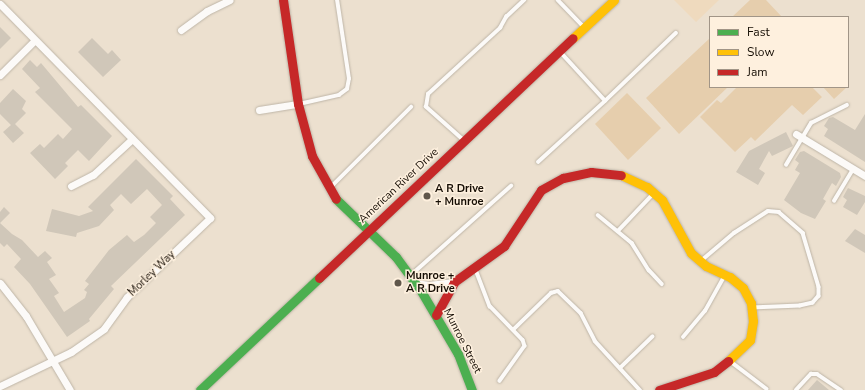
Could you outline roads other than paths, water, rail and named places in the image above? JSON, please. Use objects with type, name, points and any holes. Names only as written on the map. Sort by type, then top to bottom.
[{"type":"street","points":[[181,30],[207,11],[230,0]]},
{"type":"street","name":"Munroe Street","points":[[283,0],[298,104],[312,156],[329,189],[350,214],[369,230],[413,279],[436,315],[458,354],[472,390]]},
{"type":"street","name":"American River Drive","points":[[200,390],[614,0]]},
{"type":"street","name":"Morley Way","points":[[0,4],[210,218],[127,297],[104,329],[54,361],[0,386]]},
{"type":"street","points":[[0,75],[35,40]]},
{"type":"street","points":[[259,110],[298,104]]},
{"type":"street","points":[[799,136],[865,176]]},
{"type":"street","points":[[71,186],[93,176],[132,139]]},
{"type":"street","points":[[413,279],[429,285],[454,282],[475,269],[504,246],[541,190],[563,178],[591,172],[609,172],[628,176],[662,200],[691,254],[700,262],[726,275],[743,288],[751,308],[753,321],[750,340],[714,372],[659,390]]},
{"type":"street","points":[[436,315],[442,301],[454,282]]},
{"type":"street","points":[[0,283],[26,316],[70,390]]},
{"type":"lane","points":[[298,104],[340,95],[347,89],[349,79],[337,0]]},
{"type":"lane","points":[[465,141],[426,107],[428,94],[500,28],[506,17],[524,0]]},
{"type":"lane","points":[[558,0],[585,28]]},
{"type":"lane","points":[[538,162],[676,33]]},
{"type":"lane","points":[[560,52],[605,101]]},
{"type":"lane","points":[[786,165],[799,136],[811,123],[847,105]]},
{"type":"lane","points":[[329,189],[411,107]]},
{"type":"lane","points":[[834,201],[853,169]]},
{"type":"lane","points":[[413,279],[511,186]]},
{"type":"lane","points":[[618,231],[654,193]]},
{"type":"lane","points":[[700,262],[734,233],[768,211],[779,212],[803,233],[819,287],[819,296],[813,303],[800,306],[751,308]]},
{"type":"lane","points":[[598,215],[610,228],[618,231],[632,243],[649,270],[662,284]]},
{"type":"lane","points":[[475,269],[490,306],[523,340],[525,346],[500,381]]},
{"type":"lane","points":[[683,337],[705,311],[726,275]]},
{"type":"lane","points":[[513,330],[551,293],[558,291],[581,313],[595,341],[640,390]]},
{"type":"lane","points":[[620,368],[652,337]]},
{"type":"lane","points":[[729,360],[767,389]]},
{"type":"lane","points":[[796,390],[811,374],[817,374],[841,390]]},
{"type":"place","name":"A R Drive + Munroe","points":[[427,196]]},
{"type":"place","name":"Munroe + A R Drive","points":[[398,283]]}]
